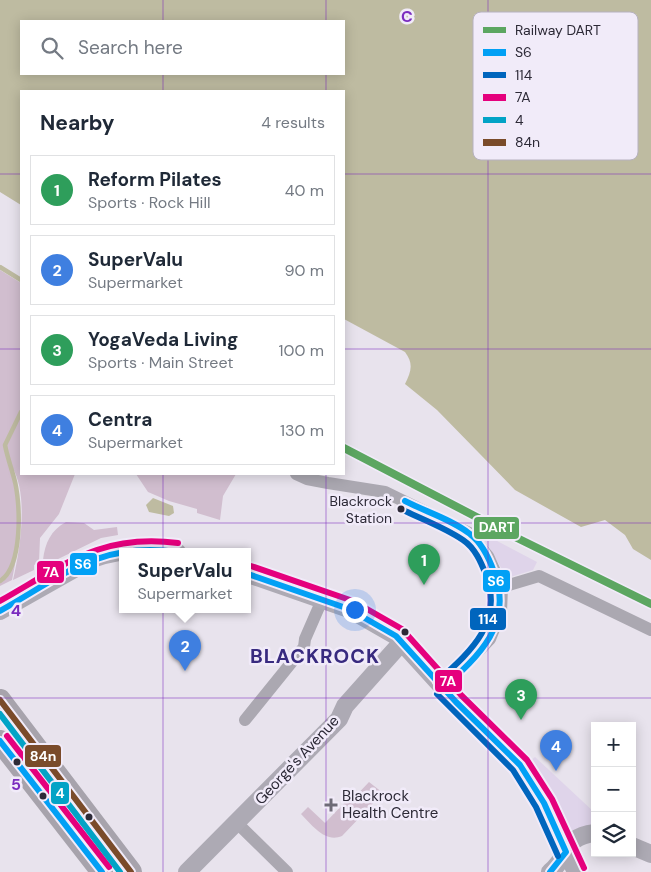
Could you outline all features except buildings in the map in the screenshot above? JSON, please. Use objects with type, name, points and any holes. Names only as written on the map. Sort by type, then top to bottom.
[{"type":"highway","points":[[0,700],[131,872]]},
{"type":"highway","points":[[0,741],[102,872]]},
{"type":"street","points":[[298,475],[306,479],[385,492],[469,533],[488,556],[502,588],[501,612],[490,639],[443,688]]},
{"type":"street","points":[[0,611],[92,559],[119,552]]},
{"type":"street","points":[[251,575],[349,609],[369,619],[402,642],[443,688],[520,765],[544,803],[576,872]]},
{"type":"street","points":[[502,588],[526,578],[540,576],[651,630]]},
{"type":"street","points":[[245,720],[304,647],[305,639],[322,600]]},
{"type":"street","name":"George's Avenue","points":[[187,872],[237,824],[339,718],[345,706],[402,642]]},
{"type":"street","points":[[237,824],[287,872]]},
{"type":"street","points":[[550,872],[566,852],[570,842],[578,837],[591,833]]},
{"type":"street","points":[[636,848],[651,854]]},
{"type":"shaded area","points":[[0,0],[651,0],[651,560],[633,549],[625,535],[605,520],[581,527],[515,490],[437,410],[405,384],[409,376],[411,364],[405,352],[345,320],[345,90],[20,90],[20,204],[0,192]]},
{"type":"shaded area","points":[[0,270],[20,282],[20,475],[75,475],[59,514],[40,538],[39,562],[34,565],[34,570],[13,580],[22,522],[22,507],[17,478],[12,467],[19,509],[17,552],[12,580],[0,586]]},
{"type":"shaded area","points":[[137,475],[235,475],[223,496],[220,520],[197,513],[197,509],[169,501],[148,492]]},
{"type":"shaded area","points":[[153,498],[173,506],[174,513],[169,516],[149,512],[146,505]]},
{"type":"shaded area","points":[[66,522],[84,523],[94,530],[117,527],[118,535],[101,538],[52,562],[48,559],[43,560],[45,548],[53,533]]},
{"type":"shaded area","points":[[476,530],[537,562],[533,570],[507,578],[489,547]]},
{"type":"shaded area","points":[[535,757],[591,809],[591,828],[575,832],[566,831],[529,762]]},
{"type":"shaded area","points":[[369,782],[383,793],[342,836],[336,838],[325,835],[301,814],[308,807],[325,823],[348,799],[351,801]]},
{"type":"waterway","points":[[0,267],[20,279]]},
{"type":"waterway","points":[[0,581],[7,574],[13,562],[18,533],[18,502],[5,445],[20,414]]},
{"type":"rail line","name":"DART","points":[[345,449],[511,535],[651,604]]},
{"type":"transit line","name":"S6","points":[[405,501],[455,524],[474,538],[482,546],[490,561],[499,591],[500,608],[496,623],[489,637],[469,664],[443,688]]},
{"type":"transit line","name":"114","points":[[401,509],[456,535],[467,543],[480,560],[490,592],[491,608],[481,635],[472,648],[437,682]]},
{"type":"transit line","name":"7A","points":[[0,601],[64,564],[105,547],[151,541],[178,543]]},
{"type":"transit line","name":"S6","points":[[0,611],[83,564],[119,554]]},
{"type":"transit line","name":"7A","points":[[251,566],[353,601],[402,629],[462,696],[527,760],[552,799],[584,868]]},
{"type":"transit line","name":"S6","points":[[251,575],[349,609],[396,636],[456,702],[520,765],[544,803],[566,852],[550,872]]},
{"type":"transit line","name":"114","points":[[437,694],[513,770],[536,807],[558,856]]},
{"type":"transit line","name":"84n","points":[[0,700],[131,872]]},
{"type":"transit line","name":"4","points":[[0,714],[120,872]]},
{"type":"transit line","name":"7A","points":[[7,736],[109,867]]},
{"type":"transit line","name":"S6","points":[[0,741],[102,872]]},
{"type":"place","name":"Blackrock Station","points":[[401,509]]},
{"type":"place","name":"Reform Pilates","points":[[424,585]]},
{"type":"place","name":"SuperValu","points":[[185,671]]},
{"type":"place","name":"YogaVeda Living","points":[[521,720]]},
{"type":"place","name":"Centra","points":[[556,771]]},
{"type":"place","name":"Blackrock Health Centre","points":[[331,805]]},
{"type":"district","name":"BLACKROCK","points":[[315,656]]}]
